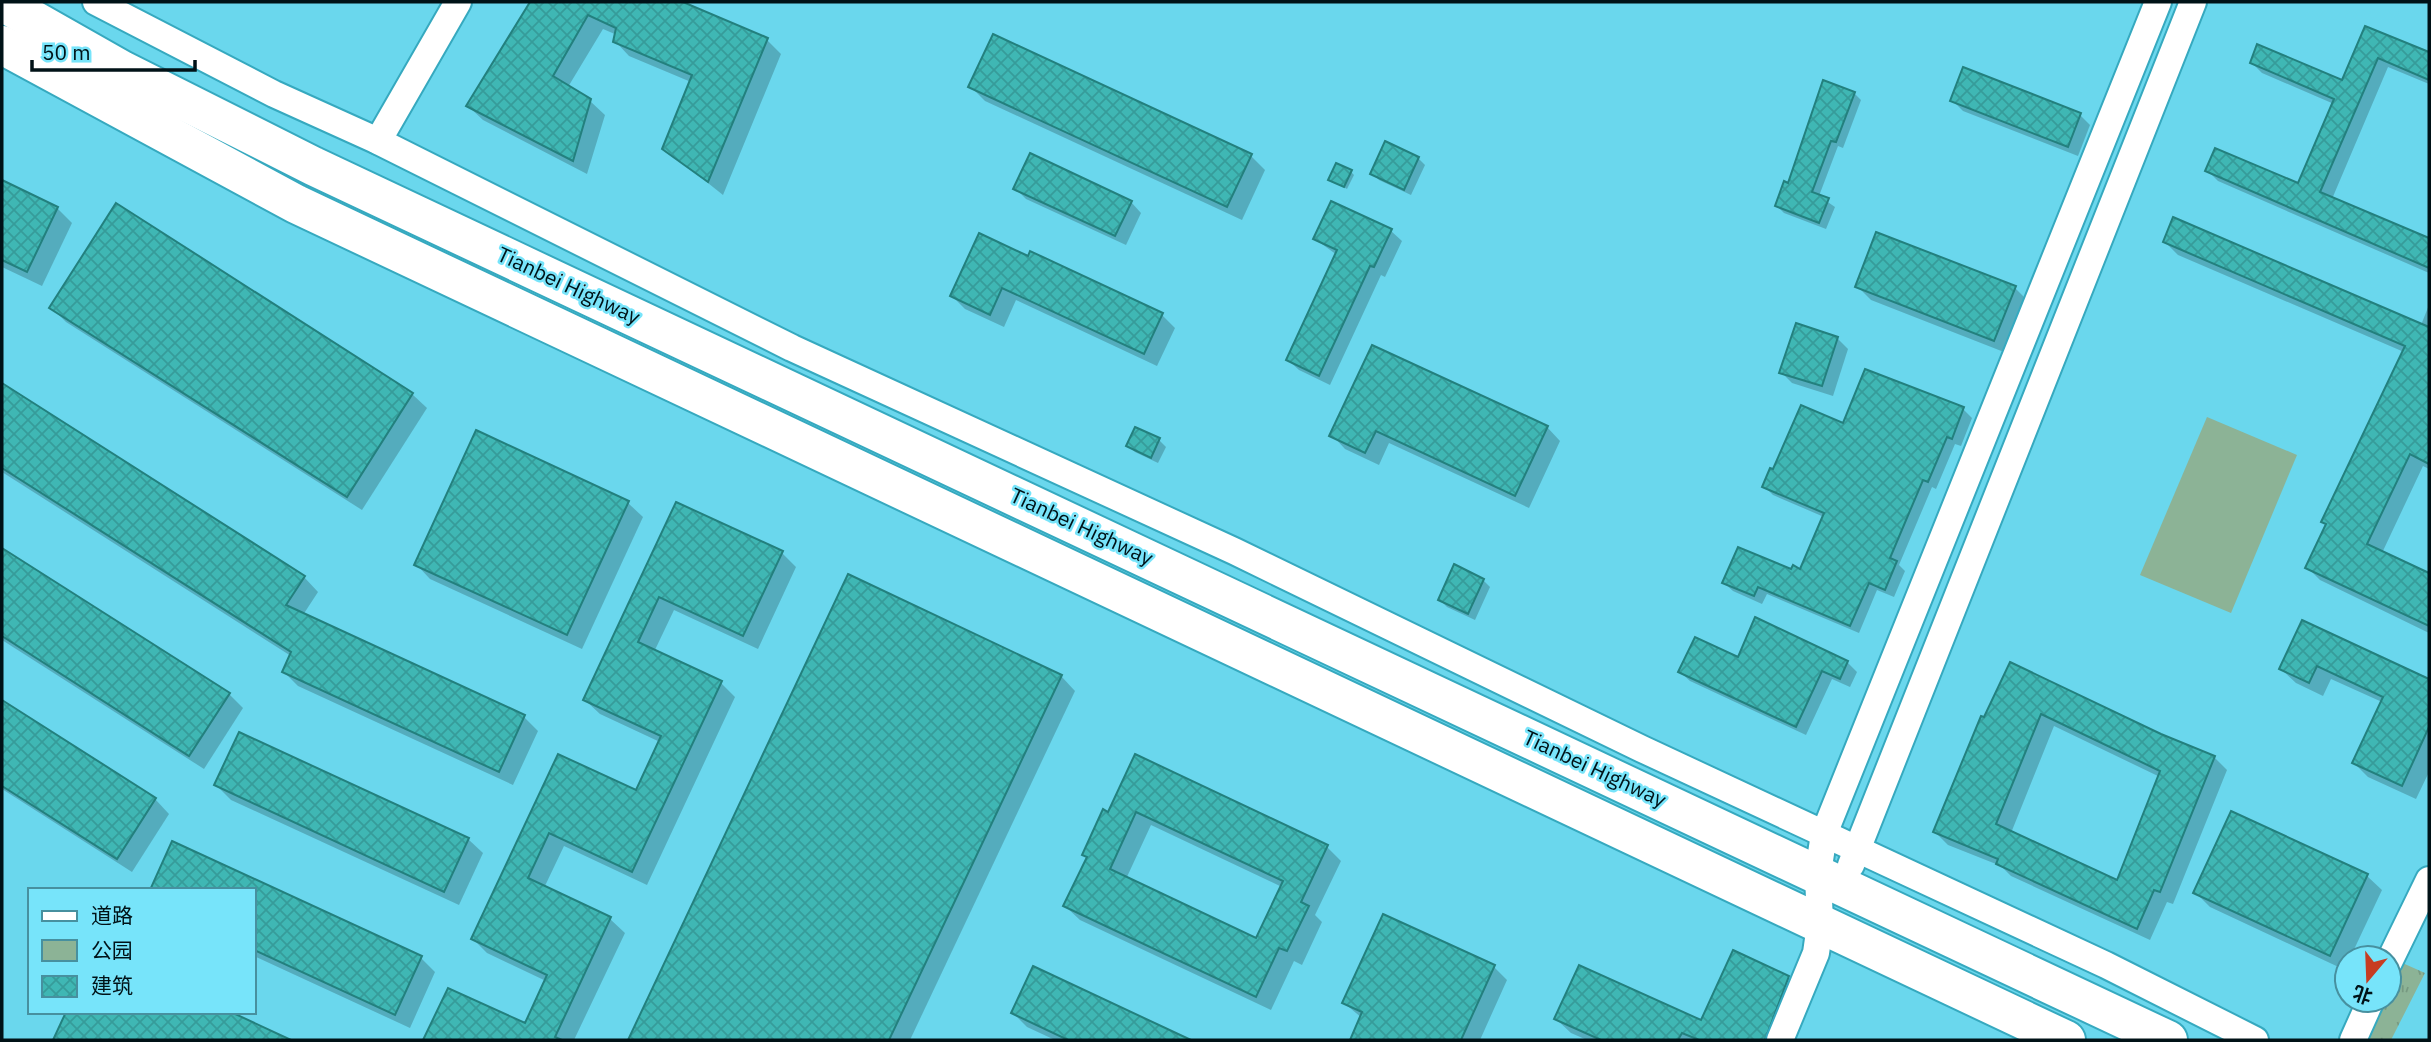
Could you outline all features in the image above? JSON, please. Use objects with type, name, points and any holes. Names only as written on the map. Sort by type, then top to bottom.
[{"type":"main road","name":"Tianbei Highway","points":[[2,2],[122,70],[313,166],[2168,1040]]},
{"type":"main road","name":"Tianbei Highway","points":[[2,45],[296,204],[540,316],[2066,1040]]},
{"type":"street","points":[[96,2],[274,94],[378,141],[792,348],[1234,551],[1642,749],[2106,965],[2255,1040]]},
{"type":"street","points":[[378,141],[458,2]]},
{"type":"street","points":[[1780,1040],[1816,953],[1831,880],[1824,834],[2158,2]]},
{"type":"street","points":[[1831,880],[1855,849],[2193,2]]},
{"type":"street","points":[[2398,944],[2429,880]]},
{"type":"street","points":[[2353,1040],[2365,1014]]},
{"type":"green space","points":[[2207,417],[2297,455],[2231,613],[2140,575]]},
{"type":"green space","points":[[2403,963],[2425,973],[2391,1040],[2359,1040],[2372,1014],[2403,1014]]},
{"type":"building","points":[[530,2],[683,2],[768,38],[708,182],[662,149],[692,75],[613,42],[616,28],[588,15],[553,76],[591,99],[573,161],[466,106]]},
{"type":"building","points":[[2365,26],[2429,52],[2429,80],[2378,58],[2320,192],[2429,238],[2429,268],[2205,171],[2215,148],[2298,183],[2334,99],[2250,63],[2257,44],[2342,80]]},
{"type":"building","points":[[993,34],[1252,154],[1227,207],[968,87]]},
{"type":"building","points":[[1963,67],[2081,113],[2068,147],[1950,101]]},
{"type":"building","points":[[1823,80],[1855,92],[1836,142],[1831,141],[1812,192],[1829,198],[1819,223],[1775,206],[1784,181],[1788,183]]},
{"type":"building","points":[[1385,141],[1419,157],[1404,190],[1370,174]]},
{"type":"building","points":[[1030,153],[1132,201],[1115,236],[1013,189]]},
{"type":"building","points":[[1336,163],[1352,170],[1344,187],[1328,180]]},
{"type":"building","points":[[2,180],[58,207],[27,272],[2,260]]},
{"type":"building","points":[[1331,201],[1392,229],[1374,267],[1370,266],[1319,376],[1286,360],[1337,250],[1313,239]]},
{"type":"building","points":[[116,203],[413,393],[347,497],[49,308]]},
{"type":"building","points":[[2173,217],[2429,327],[2429,464],[2410,454],[2367,544],[2429,573],[2429,626],[2305,568],[2326,524],[2321,522],[2405,346],[2163,242]]},
{"type":"building","points":[[1876,232],[2016,286],[1994,341],[1855,287]]},
{"type":"building","points":[[979,233],[1028,256],[1030,251],[1163,313],[1144,354],[1002,288],[990,315],[950,296]]},
{"type":"building","points":[[1796,323],[1838,337],[1822,386],[1779,373]]},
{"type":"building","points":[[1372,345],[1548,426],[1515,496],[1376,431],[1365,453],[1329,436]]},
{"type":"building","points":[[1865,369],[1964,407],[1952,439],[1947,437],[1928,482],[1923,480],[1890,558],[1897,561],[1885,590],[1869,583],[1850,626],[1758,587],[1754,596],[1722,583],[1738,547],[1791,569],[1793,565],[1800,569],[1824,513],[1762,487],[1770,468],[1773,469],[1801,405],[1843,423]]},
{"type":"building","points":[[2,383],[305,576],[286,605],[525,715],[499,772],[282,672],[291,652],[2,468]]},
{"type":"building","points":[[1135,427],[1160,438],[1151,458],[1126,446]]},
{"type":"building","points":[[476,430],[629,501],[567,635],[414,565]]},
{"type":"building","points":[[676,502],[783,551],[743,636],[659,597],[638,642],[722,681],[632,872],[549,833],[528,878],[611,917],[555,1037],[562,1040],[423,1040],[448,988],[525,1023],[547,975],[471,939],[558,754],[636,790],[661,736],[583,700]]},
{"type":"building","points":[[2,548],[230,693],[189,756],[2,636]]},
{"type":"building","points":[[1454,564],[1484,579],[1468,614],[1438,600]]},
{"type":"building","points":[[848,574],[1062,675],[889,1040],[628,1040]]},
{"type":"building","points":[[1755,617],[1848,661],[1840,679],[1822,671],[1796,727],[1678,672],[1695,637],[1738,657]]},
{"type":"building","points":[[2302,620],[2429,679],[2429,727],[2402,786],[2352,763],[2383,697],[2317,666],[2309,683],[2279,669]]},
{"type":"building","points":[[2010,662],[2161,734],[2215,756],[2160,892],[2154,890],[2137,929],[1996,864],[1998,859],[1933,832],[1981,716],[1984,717]],"holes":[[[2041,714],[2160,771],[2117,880],[1996,824]]]},
{"type":"building","points":[[2,700],[156,798],[117,859],[2,786]]},
{"type":"building","points":[[239,732],[469,838],[444,892],[214,785]]},
{"type":"building","points":[[1135,754],[1328,845],[1301,902],[1309,906],[1287,951],[1279,948],[1256,997],[1063,906],[1087,857],[1082,855],[1103,809],[1108,812]],"holes":[[[1136,812],[1283,881],[1256,938],[1110,869]]]},
{"type":"building","points":[[2231,811],[2368,874],[2336,944],[2333,944],[2330,956],[2193,893]]},
{"type":"building","points":[[172,841],[422,956],[395,1015],[256,951],[256,888],[151,888]]},
{"type":"building","points":[[1383,914],[1495,965],[1461,1040],[1350,1040],[1362,1012],[1342,1003]]},
{"type":"building","points":[[1733,950],[1789,976],[1765,1040],[1699,1040],[1682,1033],[1678,1040],[1601,1040],[1554,1019],[1579,965],[1701,1020]]},
{"type":"building","points":[[1033,966],[1191,1040],[1068,1040],[1011,1013]]},
{"type":"building","points":[[65,1014],[235,1014],[291,1040],[53,1040]]}]
